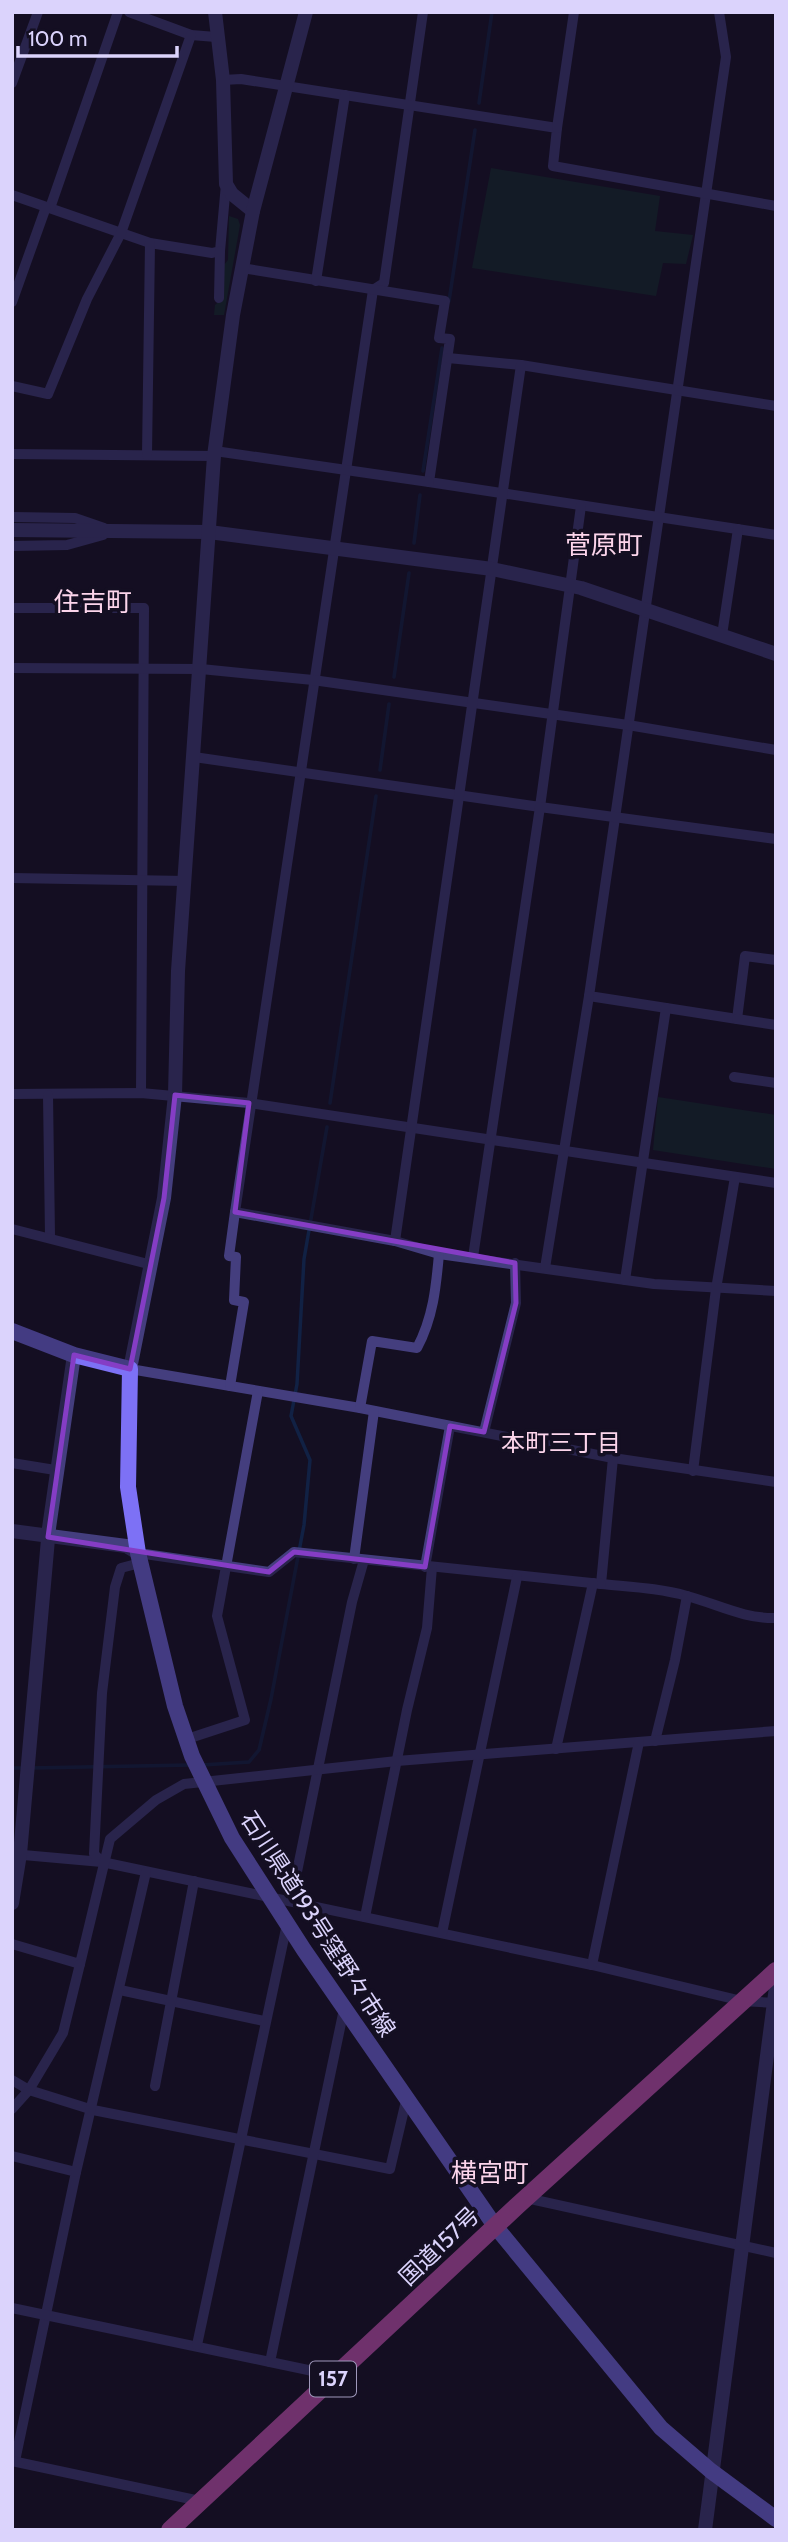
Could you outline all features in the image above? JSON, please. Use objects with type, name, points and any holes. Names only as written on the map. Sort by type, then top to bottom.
[{"type":"highway","name":"国道157号","points":[[170,2530],[495,2226],[776,1971]]},
{"type":"main road","points":[[12,1331],[74,1355],[130,1369]]},
{"type":"main road","name":"石川県道193号窪野々市線","points":[[130,1369],[128,1487],[139,1558],[175,1706],[199,1770],[232,1838],[406,2101],[495,2226],[661,2428],[711,2471],[776,2519]]},
{"type":"street","points":[[12,83],[38,12]]},
{"type":"street","points":[[12,302],[118,12]]},
{"type":"street","points":[[129,12],[191,35],[216,37]]},
{"type":"street","points":[[215,12],[223,80],[226,184],[219,298]]},
{"type":"street","points":[[306,12],[253,211],[215,454],[178,971],[175,1095],[164,1198],[130,1369],[360,1408],[613,1458],[776,1482]]},
{"type":"street","points":[[230,1387],[244,1302],[233,1300],[236,1258],[229,1256],[249,1103],[344,469],[373,290],[384,283],[423,12]]},
{"type":"street","points":[[574,12],[554,166],[776,206]]},
{"type":"street","points":[[545,1268],[589,996],[726,57],[719,12]]},
{"type":"street","points":[[12,386],[48,394],[88,299],[121,233],[191,35]]},
{"type":"street","points":[[223,80],[241,79],[557,128]]},
{"type":"street","points":[[316,281],[345,95]]},
{"type":"street","points":[[226,184],[232,194],[253,211]]},
{"type":"street","points":[[12,195],[150,243],[220,251]]},
{"type":"street","points":[[147,454],[150,243]]},
{"type":"street","points":[[242,268],[445,301],[439,338],[450,339],[429,482]]},
{"type":"street","points":[[448,358],[521,365],[776,406]]},
{"type":"street","points":[[395,1241],[408,1128],[521,365]]},
{"type":"street","points":[[12,454],[215,454],[344,469],[776,535]]},
{"type":"street","points":[[473,1257],[540,807],[581,506]]},
{"type":"street","points":[[12,517],[75,518],[113,532]]},
{"type":"street","points":[[722,635],[738,528]]},
{"type":"street","points":[[12,530],[209,532],[492,569],[570,585],[646,608],[776,654]]},
{"type":"street","points":[[12,547],[67,545],[113,532]]},
{"type":"street","points":[[12,608],[144,608],[141,1093]]},
{"type":"street","points":[[12,668],[145,671],[201,669],[313,680],[628,725],[776,750]]},
{"type":"street","points":[[194,757],[614,819],[776,839]]},
{"type":"street","points":[[12,878],[186,881]]},
{"type":"street","points":[[737,1019],[745,956],[776,960]]},
{"type":"street","points":[[589,996],[776,1025]]},
{"type":"street","points":[[625,1280],[666,1008]]},
{"type":"street","points":[[734,1077],[776,1083]]},
{"type":"street","points":[[12,1094],[141,1093],[249,1103],[776,1182]]},
{"type":"street","points":[[48,1095],[50,1236]]},
{"type":"street","points":[[693,1471],[716,1289],[736,1177]]},
{"type":"street","points":[[234,1212],[395,1241],[439,1254],[625,1280],[716,1289],[776,1291]]},
{"type":"street","points":[[12,1229],[50,1236],[152,1265]]},
{"type":"street","points":[[360,1408],[372,1341],[417,1348],[427,1329],[435,1300],[439,1254]]},
{"type":"street","points":[[484,1432],[516,1303],[515,1263]]},
{"type":"street","points":[[12,1903],[28,1769],[55,1470],[74,1355]]},
{"type":"street","points":[[187,1738],[245,1720],[217,1616],[258,1391]]},
{"type":"street","points":[[290,1901],[359,1560],[374,1411]]},
{"type":"street","points":[[365,1917],[427,1628],[428,1567],[450,1426]]},
{"type":"street","points":[[556,1749],[597,1583],[613,1458]]},
{"type":"street","points":[[12,1464],[55,1470]]},
{"type":"street","points":[[12,1531],[126,1546],[139,1558]]},
{"type":"street","points":[[102,1862],[94,1854],[102,1693],[115,1587],[121,1568],[139,1558],[227,1564],[269,1572],[299,1552],[517,1577],[597,1583],[687,1596],[756,1619],[776,1618]]},
{"type":"street","points":[[442,1933],[517,1577]]},
{"type":"street","points":[[655,1741],[687,1596]]},
{"type":"street","points":[[12,2109],[29,2090],[63,2033],[102,1862],[110,1839],[156,1800],[184,1784],[199,1770],[316,1771],[397,1760],[776,1731]]},
{"type":"street","points":[[592,1965],[639,1742]]},
{"type":"street","points":[[16,1854],[102,1862],[592,1965],[742,2001],[775,1997],[705,2530]]},
{"type":"street","points":[[146,1872],[93,2110],[81,2138],[14,2461],[200,2501]]},
{"type":"street","points":[[155,2086],[194,1881]]},
{"type":"street","points":[[197,2345],[264,2021],[288,1923]]},
{"type":"street","points":[[12,1944],[80,1964]]},
{"type":"street","points":[[120,1990],[264,2021]]},
{"type":"street","points":[[270,2362],[344,2009]]},
{"type":"street","points":[[12,2080],[29,2090],[93,2110],[390,2169],[406,2101]]},
{"type":"street","points":[[12,2156],[76,2172]]},
{"type":"street","points":[[526,2198],[776,2253]]},
{"type":"street","points":[[12,2308],[197,2345],[308,2370],[332,2380]]},
{"type":"highlighted area","points":[[175,1095],[249,1103],[235,1212],[515,1263],[516,1303],[484,1432],[450,1426],[425,1567],[294,1552],[269,1572],[48,1537],[74,1355],[130,1369],[164,1198]]},
{"type":"green space","points":[[491,168],[660,196],[655,231],[693,235],[686,264],[663,263],[656,296],[472,268]]},
{"type":"green space","points":[[229,216],[238,219],[240,225],[224,315],[214,315],[215,305],[222,299],[224,265],[228,260]]},
{"type":"green space","points":[[658,1097],[776,1115],[776,1169],[653,1150]]},
{"type":"waterway","points":[[479,103],[492,12]]},
{"type":"waterway","points":[[449,301],[475,130]]},
{"type":"waterway","points":[[423,471],[442,348]]},
{"type":"waterway","points":[[414,543],[420,495]]},
{"type":"waterway","points":[[394,677],[409,573]]},
{"type":"waterway","points":[[380,770],[389,704]]},
{"type":"waterway","points":[[330,1103],[376,796]]},
{"type":"waterway","points":[[202,1765],[249,1762],[259,1750],[271,1699],[304,1525],[310,1460],[291,1416],[297,1384],[304,1259],[327,1127]]},
{"type":"waterway","points":[[30,1768],[191,1765]]},
{"type":"waterway","points":[[12,1768],[23,1768]]},
{"type":"district","name":"菅原町","points":[[604,545]]},
{"type":"district","name":"住吉町","points":[[93,602]]},
{"type":"district","name":"本町三丁目","points":[[561,1443]]},
{"type":"district","name":"横宮町","points":[[490,2173]]}]
